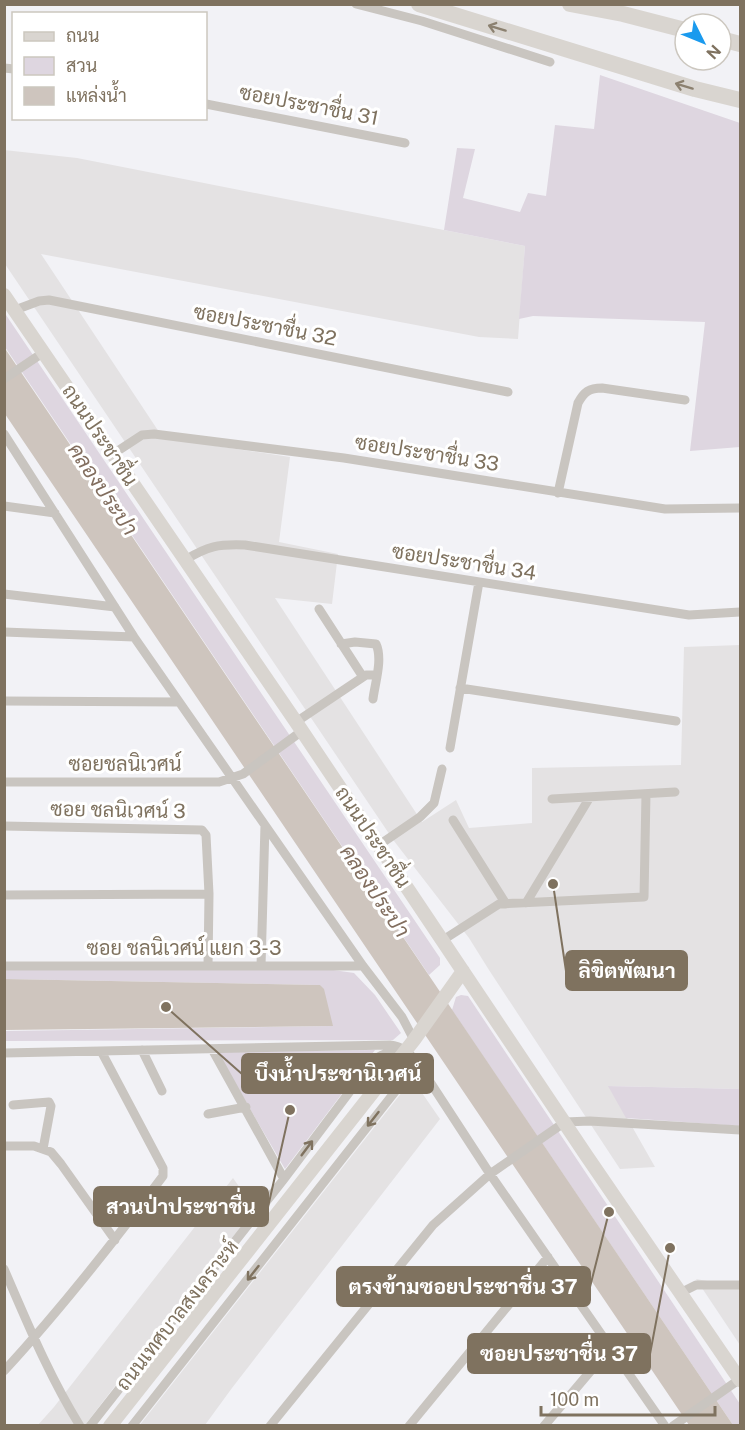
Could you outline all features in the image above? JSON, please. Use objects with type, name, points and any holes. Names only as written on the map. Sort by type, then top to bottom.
[{"type":"highway","points":[[419,4],[695,89],[741,100]]},
{"type":"highway","points":[[570,4],[673,27]]},
{"type":"main road","name":"ถนนประชาชื่น","points":[[4,295],[299,726],[740,1379]]},
{"type":"main road","name":"ถนนเทศบาลสงเคราะห์","points":[[110,1425],[414,1041],[463,971]]},
{"type":"street","points":[[356,4],[422,21],[550,62]]},
{"type":"street","name":"ซอยประชาชื่น 31","points":[[207,104],[405,142]]},
{"type":"street","name":"ซอยประชาชื่น 32","points":[[15,310],[39,301],[49,300],[508,392]]},
{"type":"street","points":[[4,379],[44,352]]},
{"type":"street","points":[[558,493],[578,403],[583,394],[591,388],[685,400]]},
{"type":"street","points":[[4,434],[134,637],[363,966],[402,1017],[414,1041],[417,1062],[490,1174],[665,1425]]},
{"type":"street","name":"ซอยประชาชื่น 33","points":[[113,454],[142,435],[154,434],[345,458],[665,509],[741,508]]},
{"type":"street","points":[[4,506],[55,513]]},
{"type":"street","name":"ซอยประชาชื่น 34","points":[[185,560],[203,548],[216,545],[244,545],[689,615],[741,612]]},
{"type":"street","points":[[450,748],[479,582]]},
{"type":"street","points":[[4,594],[115,607]]},
{"type":"street","points":[[319,609],[363,677],[376,675]]},
{"type":"street","points":[[4,632],[134,637]]},
{"type":"street","points":[[341,644],[355,642],[376,644],[378,648],[373,699]]},
{"type":"street","name":"ซอยชลนิเวศน์","points":[[4,782],[219,783],[243,774],[281,746],[299,726],[363,677]]},
{"type":"street","points":[[460,688],[676,721]]},
{"type":"street","points":[[4,701],[179,702]]},
{"type":"street","points":[[379,845],[420,817],[434,803],[442,769]]},
{"type":"street","points":[[552,799],[675,792]]},
{"type":"street","points":[[443,940],[500,904],[644,897],[646,794]]},
{"type":"street","points":[[526,903],[590,797]]},
{"type":"street","points":[[453,820],[506,904]]},
{"type":"street","points":[[261,966],[264,825]]},
{"type":"street","name":"ซอย ชลนิเวศน์ 3","points":[[4,826],[202,830],[206,835],[209,894],[208,966]]},
{"type":"street","points":[[4,895],[209,894]]},
{"type":"street","name":"ซอย ชลนิเวศน์ แยก 3-3","points":[[4,966],[363,966]]},
{"type":"street","points":[[4,1053],[397,1046],[414,1041]]},
{"type":"street","name":"ถนนเทศบาลสงเคราะห์","points":[[90,1425],[284,1179],[372,1062],[377,1057],[414,1041]]},
{"type":"street","name":"ถนนเทศบาลสงเคราะห์","points":[[132,1425],[405,1079],[414,1041]]},
{"type":"street","points":[[212,1049],[284,1179]]},
{"type":"street","points":[[142,1050],[162,1092]]},
{"type":"street","points":[[4,1371],[34,1339],[115,1240],[163,1176],[163,1168],[101,1051]]},
{"type":"street","points":[[13,1105],[49,1102],[51,1106],[43,1149]]},
{"type":"street","points":[[208,1114],[246,1107]]},
{"type":"street","points":[[270,1425],[433,1225],[490,1174],[565,1122],[590,1121],[741,1130]]},
{"type":"street","points":[[4,1146],[34,1146],[51,1152],[62,1164],[115,1240]]},
{"type":"street","points":[[409,1425],[548,1257]]},
{"type":"street","points":[[4,1269],[34,1339],[80,1425]]},
{"type":"street","points":[[680,1293],[696,1285],[741,1285]]},
{"type":"street","points":[[544,1425],[611,1347]]},
{"type":"street","points":[[673,1425],[740,1379]]},
{"type":"shaded area","points":[[4,150],[77,158],[525,246],[518,339],[479,337],[41,254],[163,438],[290,457],[279,542],[338,554],[332,604],[275,598],[422,822],[456,800],[469,828],[532,823],[532,768],[681,765],[684,647],[740,645],[740,1089],[609,1086],[655,1167],[620,1169],[469,938],[394,841],[5,264]]},
{"type":"shaded area","points":[[412,1086],[420,1090],[440,1119],[205,1425],[139,1426],[406,1087]]},
{"type":"shaded area","points":[[233,1178],[257,1212],[135,1360],[85,1425],[37,1426],[54,1407]]},
{"type":"shaded area","points":[[696,1279],[740,1287],[740,1345]]},
{"type":"green space","points":[[600,75],[740,123],[740,447],[690,451],[705,322],[533,316],[519,319],[525,246],[444,230],[457,148],[475,149],[463,198],[520,212],[528,193],[546,196],[555,125],[594,129]]},
{"type":"green space","points":[[4,312],[440,958],[440,965],[429,975],[5,347]]},
{"type":"green space","points":[[5,969],[326,969],[354,973],[375,995],[401,1033],[393,1040],[5,1041],[5,1031],[332,1026],[320,985],[5,979]]},
{"type":"green space","points":[[468,996],[740,1404],[740,1425],[733,1425],[452,1010],[456,997]]},
{"type":"green space","points":[[375,1050],[285,1169],[217,1052]]},
{"type":"green space","points":[[608,1086],[740,1089],[740,1126],[626,1118]]},
{"type":"water","points":[[4,347],[733,1425],[689,1425],[5,414]]},
{"type":"water","points":[[5,979],[320,985],[324,989],[333,1026],[5,1030]]},
{"type":"place","name":"ลิขิตพัฒนา","points":[[553,884]]},
{"type":"place","name":"บึงน้ำประชานิเวศน์","points":[[166,1007]]},
{"type":"place","name":"สวนป่าประชาชื่น","points":[[290,1110]]},
{"type":"place","name":"ตรงข้ามซอยประชาชื่น 37","points":[[609,1212]]},
{"type":"place","name":"ซอยประชาชื่น 37","points":[[670,1248]]},
{"type":"water label","name":"คลองประปา","points":[[103,489]]},
{"type":"water label","name":"คลองประปา","points":[[375,891]]}]
